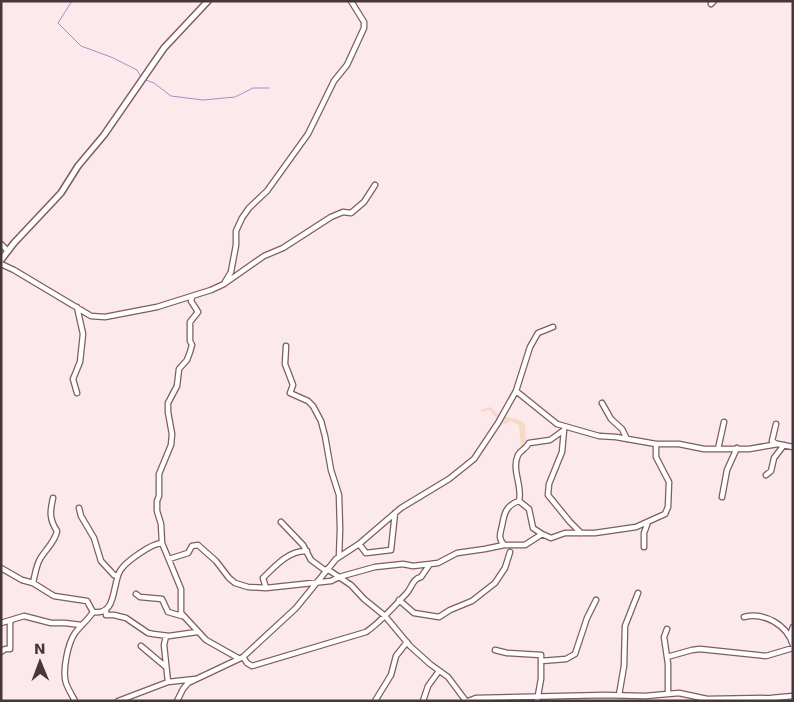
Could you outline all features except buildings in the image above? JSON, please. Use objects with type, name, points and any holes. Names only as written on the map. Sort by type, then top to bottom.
[{"type":"street","points":[[1,260],[61,193],[78,166],[104,135],[164,48],[208,1]]},
{"type":"street","points":[[224,284],[230,272],[236,245],[236,230],[242,218],[249,208],[267,191],[308,134],[334,81],[347,65],[364,28],[364,22],[351,1]]},
{"type":"street","points":[[1,264],[91,316],[105,316],[156,307],[224,284],[264,256],[283,248],[331,217],[343,212],[353,212],[364,202],[375,185]]},
{"type":"street","points":[[1,244],[8,251]]},
{"type":"street","points":[[192,296],[191,301],[198,312],[190,322],[190,341],[192,345],[187,360],[179,369],[177,386],[168,403],[172,434],[171,445],[159,474],[157,511],[161,524],[162,543],[180,583],[182,616],[206,640],[241,657],[249,665],[260,664],[366,632],[385,616],[408,592],[413,581],[421,577],[430,564]]},
{"type":"street","points":[[77,307],[83,334],[80,362],[73,379],[77,393]]},
{"type":"street","points":[[177,701],[183,688],[198,678],[241,657],[296,608],[326,570],[339,557],[359,544],[416,497],[449,479],[474,459],[498,423],[516,391],[530,348],[538,334],[553,326]]},
{"type":"street","points":[[286,346],[285,364],[293,385],[290,393],[308,401],[313,406],[325,436],[331,470],[339,495],[339,557]]},
{"type":"street","points":[[516,391],[564,428],[599,436],[627,438],[656,444],[679,444],[704,449],[749,449],[778,444]]},
{"type":"street","points":[[602,403],[611,420],[622,430],[627,438]]},
{"type":"street","points":[[718,449],[724,422]]},
{"type":"street","points":[[776,424],[772,441],[784,446],[793,447]]},
{"type":"street","points":[[519,501],[520,486],[516,471],[517,458],[520,452],[526,449],[529,443],[550,440],[564,428]]},
{"type":"street","points":[[564,428],[562,452],[549,484],[548,495],[581,533]]},
{"type":"street","points":[[519,501],[529,509],[533,528],[551,538],[565,533],[636,527],[665,514],[668,507],[669,482],[656,457],[656,444]]},
{"type":"street","points":[[766,475],[771,471],[774,458],[784,446]]},
{"type":"street","points":[[722,497],[727,470],[737,448]]},
{"type":"street","points":[[33,583],[40,559],[56,536],[57,531],[51,522],[50,511],[53,498]]},
{"type":"street","points":[[504,545],[500,540],[499,533],[503,515],[514,503],[519,501]]},
{"type":"street","points":[[79,508],[81,516],[94,538],[101,561],[118,576]]},
{"type":"street","points":[[359,544],[366,553],[391,550],[395,513]]},
{"type":"street","points":[[282,522],[303,546],[311,560],[351,585],[364,599],[385,616],[408,642],[448,677],[467,701],[476,698],[588,698],[619,695],[645,696],[668,693],[679,693],[696,699],[793,696]]},
{"type":"street","points":[[644,546],[644,534],[648,522]]},
{"type":"street","points":[[169,559],[188,553],[192,546],[198,546],[216,561],[235,582],[248,587],[266,588],[331,581],[375,567],[438,563],[457,552],[504,545],[525,545],[542,534]]},
{"type":"street","points":[[93,612],[101,613],[106,611],[110,605],[121,569],[138,555],[157,543],[162,543]]},
{"type":"street","points":[[266,588],[263,578],[294,552],[306,551]]},
{"type":"street","points":[[399,600],[414,613],[439,617],[472,601],[495,583],[505,568],[510,552]]},
{"type":"street","points":[[1,568],[22,580],[33,583],[54,596],[87,601],[93,612]]},
{"type":"street","points":[[619,695],[624,666],[625,626],[638,593]]},
{"type":"street","points":[[136,594],[140,597],[162,599],[168,612],[182,616]]},
{"type":"street","points":[[542,661],[566,659],[575,654],[587,618],[596,600]]},
{"type":"street","points":[[106,611],[106,616],[114,615],[126,618],[148,633],[166,636],[197,632]]},
{"type":"street","points":[[75,701],[65,681],[66,654],[74,635],[81,625],[90,618],[93,612]]},
{"type":"street","points":[[1,623],[24,616],[51,623],[81,625]]},
{"type":"street","points":[[744,617],[753,616],[769,619],[791,633]]},
{"type":"street","points":[[1,652],[5,649],[10,649],[10,622],[13,618]]},
{"type":"street","points":[[667,657],[700,650],[766,656],[793,647],[791,633],[793,627]]},
{"type":"street","points":[[667,629],[664,637],[667,657],[668,693]]},
{"type":"street","points":[[166,636],[164,646],[168,682]]},
{"type":"street","points":[[375,701],[391,675],[396,656],[408,642]]},
{"type":"street","points":[[141,646],[166,667]]},
{"type":"street","points":[[496,650],[507,653],[541,655],[540,691],[537,699]]},
{"type":"street","points":[[423,701],[428,686],[439,671]]},
{"type":"street","points":[[118,701],[168,682],[198,678]]},
{"type":"street","points":[[177,680],[183,688]]},
{"type":"shaded area","points":[[491,407],[495,412],[504,417],[516,419],[525,424],[526,449],[521,448],[519,425],[510,421],[504,425],[491,411],[482,412],[480,410]]},
{"type":"waterway","points":[[72,1],[58,23],[81,46],[111,57],[137,70],[141,77]]},
{"type":"waterway","points":[[146,80],[154,83],[171,96],[203,100],[235,97],[253,88],[269,88]]}]
